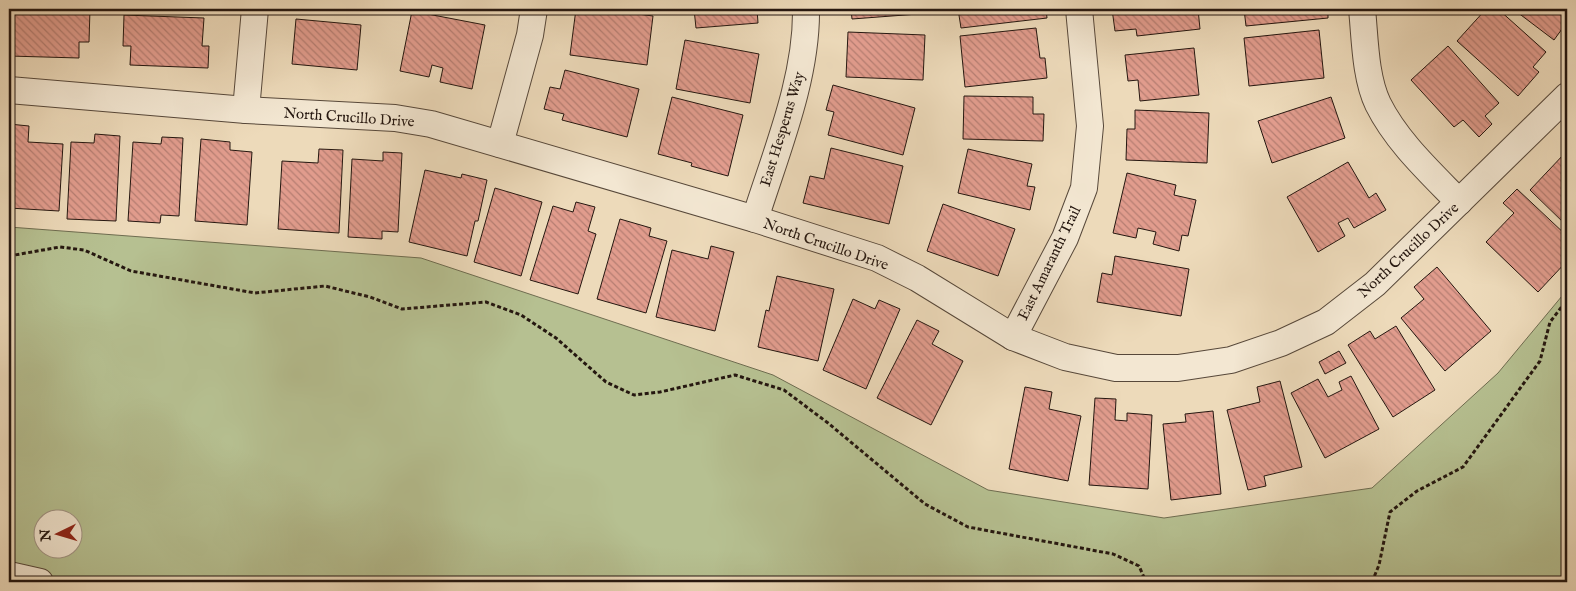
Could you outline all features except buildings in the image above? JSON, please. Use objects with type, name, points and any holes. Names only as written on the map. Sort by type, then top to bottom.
[{"type":"street","points":[[246,110],[255,9]]},
{"type":"street","points":[[500,144],[530,35],[534,9]]},
{"type":"street","name":"East Hesperus Way","points":[[755,219],[799,78],[806,32],[806,9]]},
{"type":"street","name":"East Amaranth Trail","points":[[1013,337],[1065,238],[1084,188],[1090,126],[1079,9]]},
{"type":"street","points":[[1362,9],[1371,78],[1378,103],[1404,144],[1459,202]]},
{"type":"street","name":"North Crucillo Drive","points":[[9,90],[246,110],[395,118],[430,124],[755,219],[877,258],[917,278],[1013,337],[1065,357],[1116,368],[1178,368],[1231,360],[1281,343],[1326,322],[1375,284],[1567,96]]},
{"type":"street","points":[[9,575],[40,582]]},
{"type":"path","points":[[9,256],[60,247],[84,250],[131,271],[256,293],[325,286],[370,296],[402,308],[486,302],[521,315],[556,338],[606,382],[634,395],[660,392],[735,375],[784,390],[828,423],[925,504],[968,527],[1113,554],[1139,566],[1146,582]]},
{"type":"path","points":[[1372,582],[1380,565],[1390,512],[1417,491],[1463,466],[1540,361],[1550,322],[1567,300]]},
{"type":"green space","points":[[9,227],[421,258],[773,375],[988,490],[1164,518],[1372,488],[1498,373],[1567,290],[1567,582],[9,582]]}]
